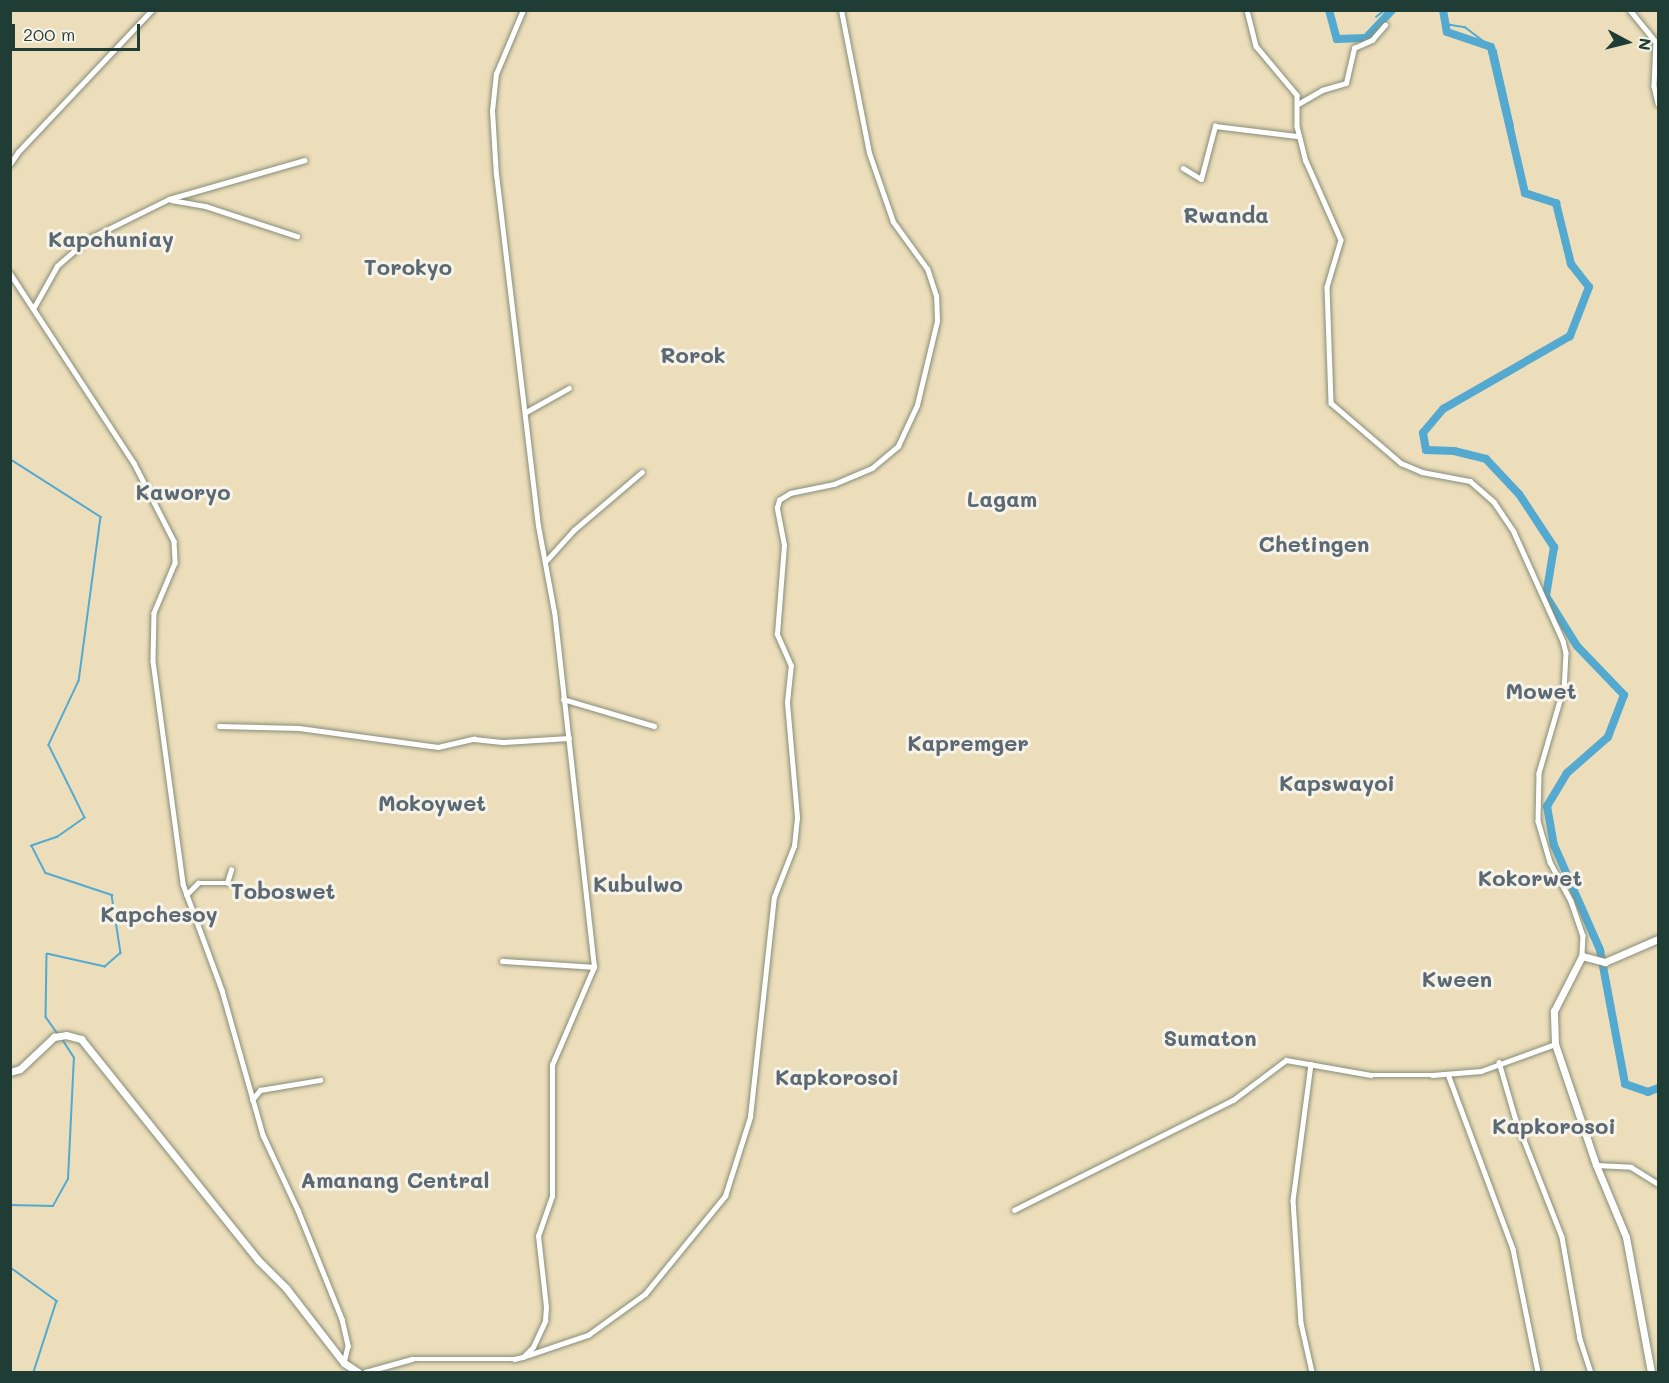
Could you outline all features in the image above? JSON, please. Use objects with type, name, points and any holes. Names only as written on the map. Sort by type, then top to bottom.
[{"type":"main road","points":[[1651,1372],[1626,1236],[1596,1165],[1555,1044],[1554,1011],[1582,956],[1590,960],[1605,962],[1659,939]]},
{"type":"main road","points":[[10,1072],[20,1069],[54,1037],[66,1035],[81,1040],[344,1363],[358,1372]]},
{"type":"street","points":[[10,164],[18,152],[152,10]]},
{"type":"street","points":[[523,10],[500,60],[492,111],[507,278],[569,738],[594,967],[552,1065],[552,1196],[538,1236],[546,1314],[540,1335],[523,1357]]},
{"type":"street","points":[[365,1372],[412,1359],[481,1361],[523,1357],[588,1335],[645,1294],[725,1196],[750,1117],[774,897],[794,846],[797,817],[787,702],[791,666],[777,634],[784,545],[777,508],[779,500],[790,493],[819,489],[872,468],[898,446],[913,419],[937,321],[936,296],[927,269],[893,222],[869,153],[841,10]]},
{"type":"street","points":[[1247,10],[1256,46],[1292,87],[1298,104],[1299,136],[1321,201],[1341,240],[1327,287],[1331,403],[1401,463],[1422,472],[1460,477],[1480,487],[1514,532],[1563,642],[1566,653],[1564,687],[1539,773],[1538,821],[1550,862],[1571,901],[1582,935],[1582,956]]},
{"type":"street","points":[[1630,10],[1656,42],[1654,86],[1659,104]]},
{"type":"street","points":[[1298,104],[1322,90],[1346,83],[1354,48],[1372,40],[1385,25]]},
{"type":"street","points":[[1183,168],[1201,179],[1215,126],[1299,136]]},
{"type":"street","points":[[33,309],[70,251],[169,199],[305,160]]},
{"type":"street","points":[[169,199],[205,206],[297,236]]},
{"type":"street","points":[[10,273],[134,463],[174,541],[175,563],[154,613],[153,661],[186,895],[222,990],[263,1135],[328,1281],[348,1346],[344,1363]]},
{"type":"street","points":[[526,412],[569,388]]},
{"type":"street","points":[[545,562],[574,530],[642,472]]},
{"type":"street","points":[[563,699],[654,726]]},
{"type":"street","points":[[219,726],[299,728],[438,747],[483,739],[504,742],[569,738]]},
{"type":"street","points":[[186,895],[198,883],[227,883],[231,870]]},
{"type":"street","points":[[501,961],[594,967]]},
{"type":"street","points":[[1014,1210],[1233,1100],[1281,1062],[1292,1060],[1385,1076],[1448,1074],[1481,1071],[1498,1062],[1555,1044]]},
{"type":"street","points":[[1498,1062],[1515,1117],[1563,1237],[1580,1339],[1591,1372]]},
{"type":"street","points":[[1311,1064],[1293,1200],[1300,1323],[1312,1372]]},
{"type":"street","points":[[1448,1074],[1513,1249],[1538,1372]]},
{"type":"street","points":[[252,1100],[260,1090],[320,1080]]},
{"type":"street","points":[[1596,1165],[1631,1167],[1659,1184]]},
{"type":"waterway","points":[[1329,10],[1337,39],[1366,38],[1392,10]]},
{"type":"waterway","points":[[1376,17],[1385,10]]},
{"type":"waterway","points":[[1442,10],[1445,24],[1465,27],[1496,50],[1513,124],[1517,165]]},
{"type":"waterway","points":[[1443,10],[1447,32],[1491,47],[1525,193],[1556,203],[1571,264],[1589,287],[1570,336],[1443,409],[1423,433],[1426,450],[1454,451],[1486,459],[1519,494],[1554,547],[1546,596],[1577,646],[1624,695],[1608,737],[1567,773],[1547,806],[1554,845],[1600,950],[1625,1084],[1648,1092],[1658,1088]]},
{"type":"waterway","points":[[10,459],[101,517],[79,681],[49,745],[85,818],[58,837],[32,846],[46,873],[112,895],[121,953],[105,967],[47,954],[46,1017],[58,1034]]},
{"type":"waterway","points":[[10,1205],[53,1206],[68,1179],[74,1058],[61,1038]]},
{"type":"waterway","points":[[10,1267],[57,1301],[34,1372]]},
{"type":"district","name":"Rwanda","points":[[1226,215]]},
{"type":"district","name":"Kapchuniay","points":[[111,239]]},
{"type":"district","name":"Torokyo","points":[[408,267]]},
{"type":"district","name":"Rorok","points":[[693,355]]},
{"type":"district","name":"Kaworyo","points":[[183,492]]},
{"type":"district","name":"Lagam","points":[[1002,499]]},
{"type":"district","name":"Chetingen","points":[[1314,544]]},
{"type":"district","name":"Mowet","points":[[1541,691]]},
{"type":"district","name":"Kapremger","points":[[968,743]]},
{"type":"district","name":"Kapswayoi","points":[[1337,783]]},
{"type":"district","name":"Mokoywet","points":[[432,803]]},
{"type":"district","name":"Kokorwet","points":[[1530,878]]},
{"type":"district","name":"Kubulwo","points":[[638,884]]},
{"type":"district","name":"Toboswet","points":[[283,891]]},
{"type":"district","name":"Kapchesoy","points":[[159,914]]},
{"type":"district","name":"Kween","points":[[1457,979]]},
{"type":"district","name":"Sumaton","points":[[1210,1038]]},
{"type":"district","name":"Kapkorosoi","points":[[837,1077]]},
{"type":"district","name":"Kapkorosoi","points":[[1554,1126]]},
{"type":"district","name":"Amanang Central","points":[[395,1180]]}]
